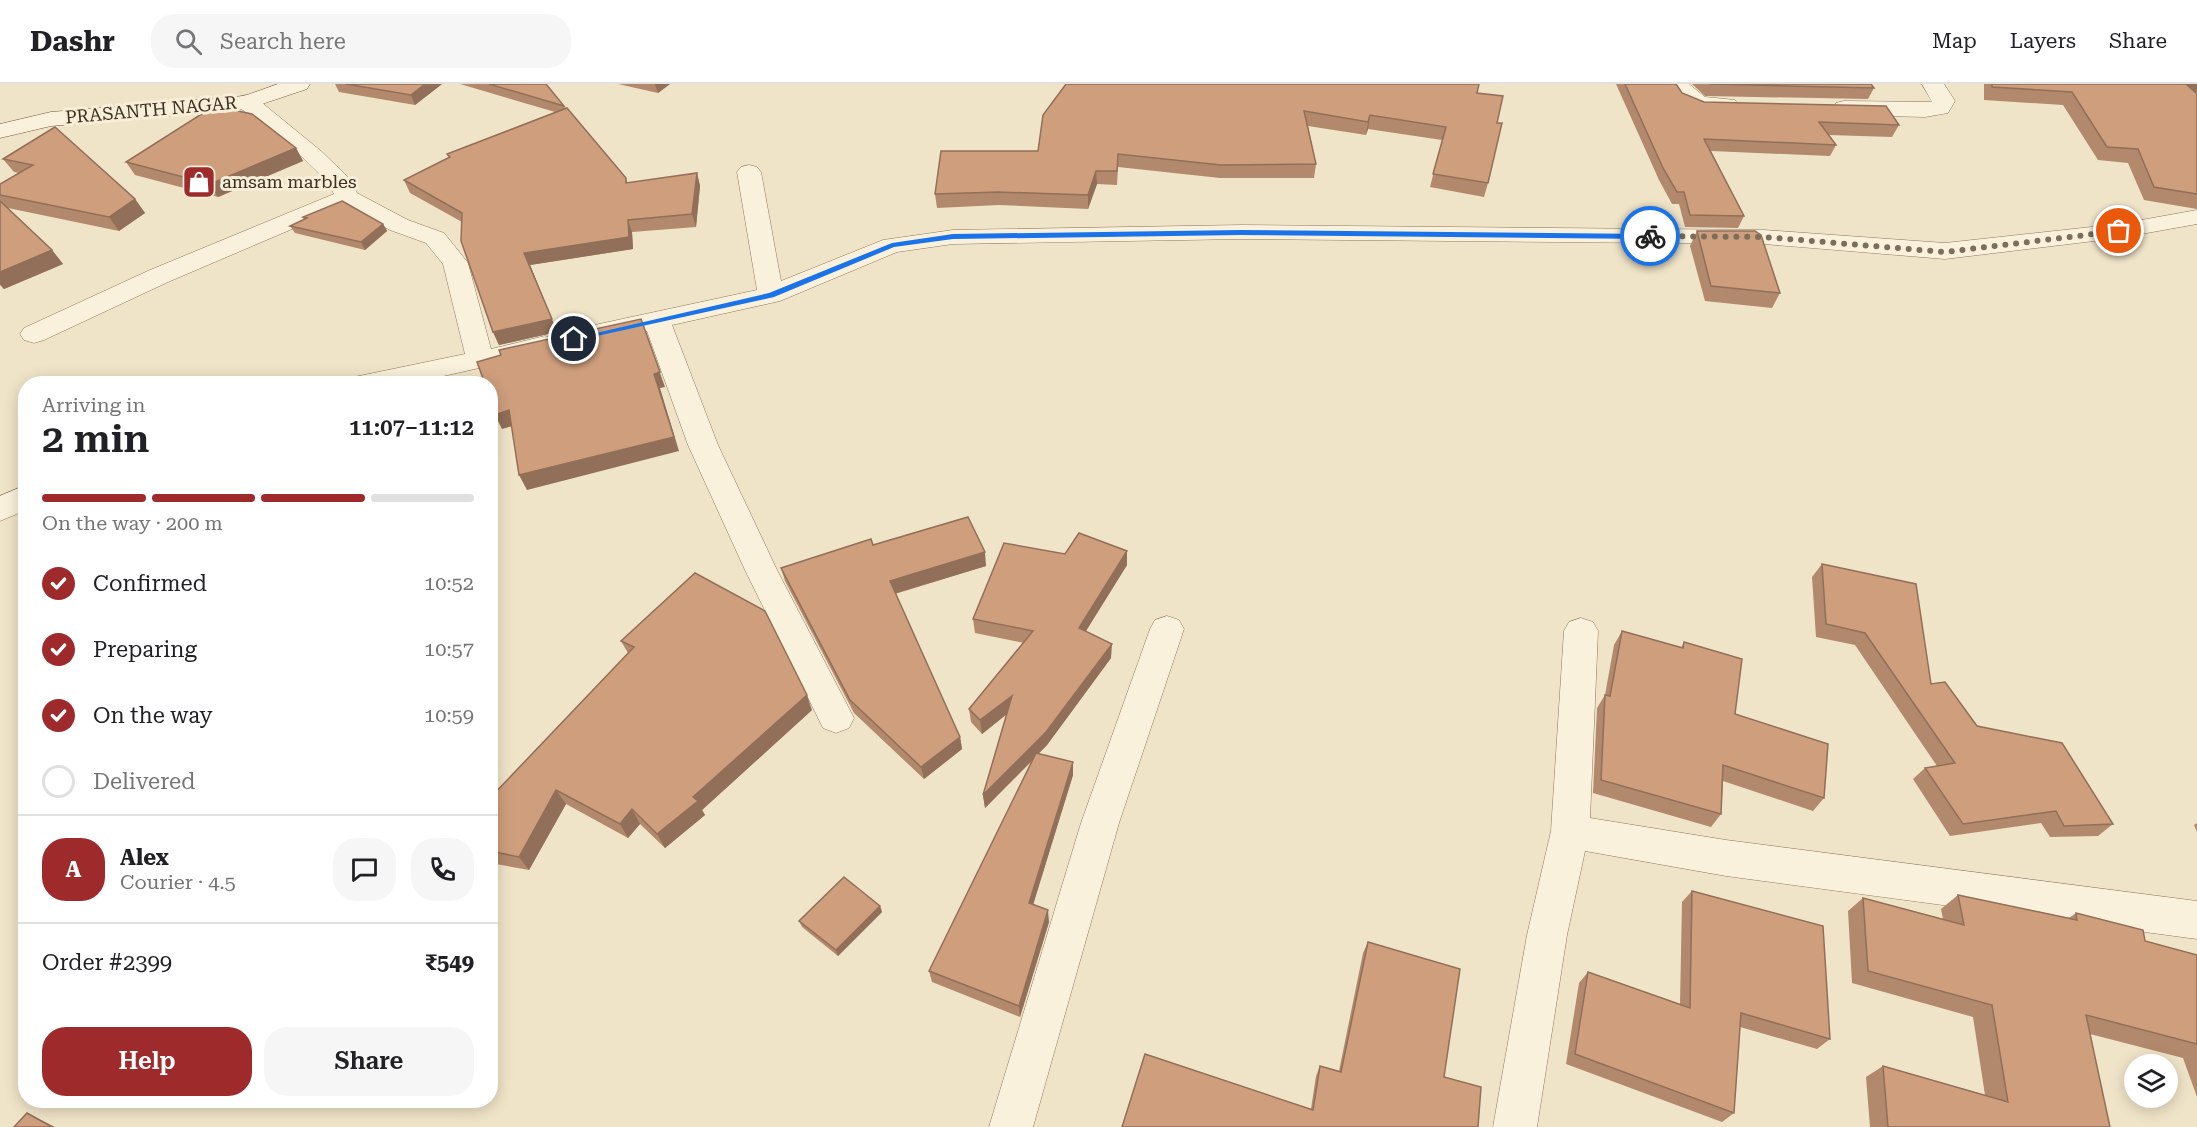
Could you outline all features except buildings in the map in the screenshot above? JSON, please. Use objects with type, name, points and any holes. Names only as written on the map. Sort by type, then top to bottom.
[{"type":"street","name":"PRASANTH NAGAR","points":[[0,131],[51,119],[247,102],[300,84]]},
{"type":"street","points":[[1678,84],[1687,98],[1700,104],[1747,105]]},
{"type":"street","points":[[1818,107],[1925,110],[1941,108],[1944,101],[1933,84]]},
{"type":"street","points":[[247,102],[313,156],[340,182],[347,198],[399,225],[435,238],[455,263],[480,360]]},
{"type":"street","points":[[749,172],[771,295]]},
{"type":"street","points":[[34,334],[159,276],[347,198]]},
{"type":"street","points":[[403,376],[771,295],[892,245],[986,234],[1241,232],[1764,237],[1945,252],[2119,231],[2197,217]]},
{"type":"street","points":[[657,320],[703,446],[761,570],[836,718]]},
{"type":"street","points":[[0,510],[18,500]]},
{"type":"street","points":[[1011,1127],[1100,823],[1167,629]]},
{"type":"street","points":[[1515,1127],[1547,935],[1570,831],[1581,631]]},
{"type":"street","points":[[1570,831],[1630,843],[1810,870],[2092,903],[2197,920]]},
{"type":"way so far","points":[[1650,236],[1764,237],[1945,252],[2119,231]]},
{"type":"place","name":"amsam marbles","points":[[199,182]]},
{"type":"route","points":[[574,339],[771,295],[892,245],[953,237],[986,234],[1241,232],[1650,236]]}]
